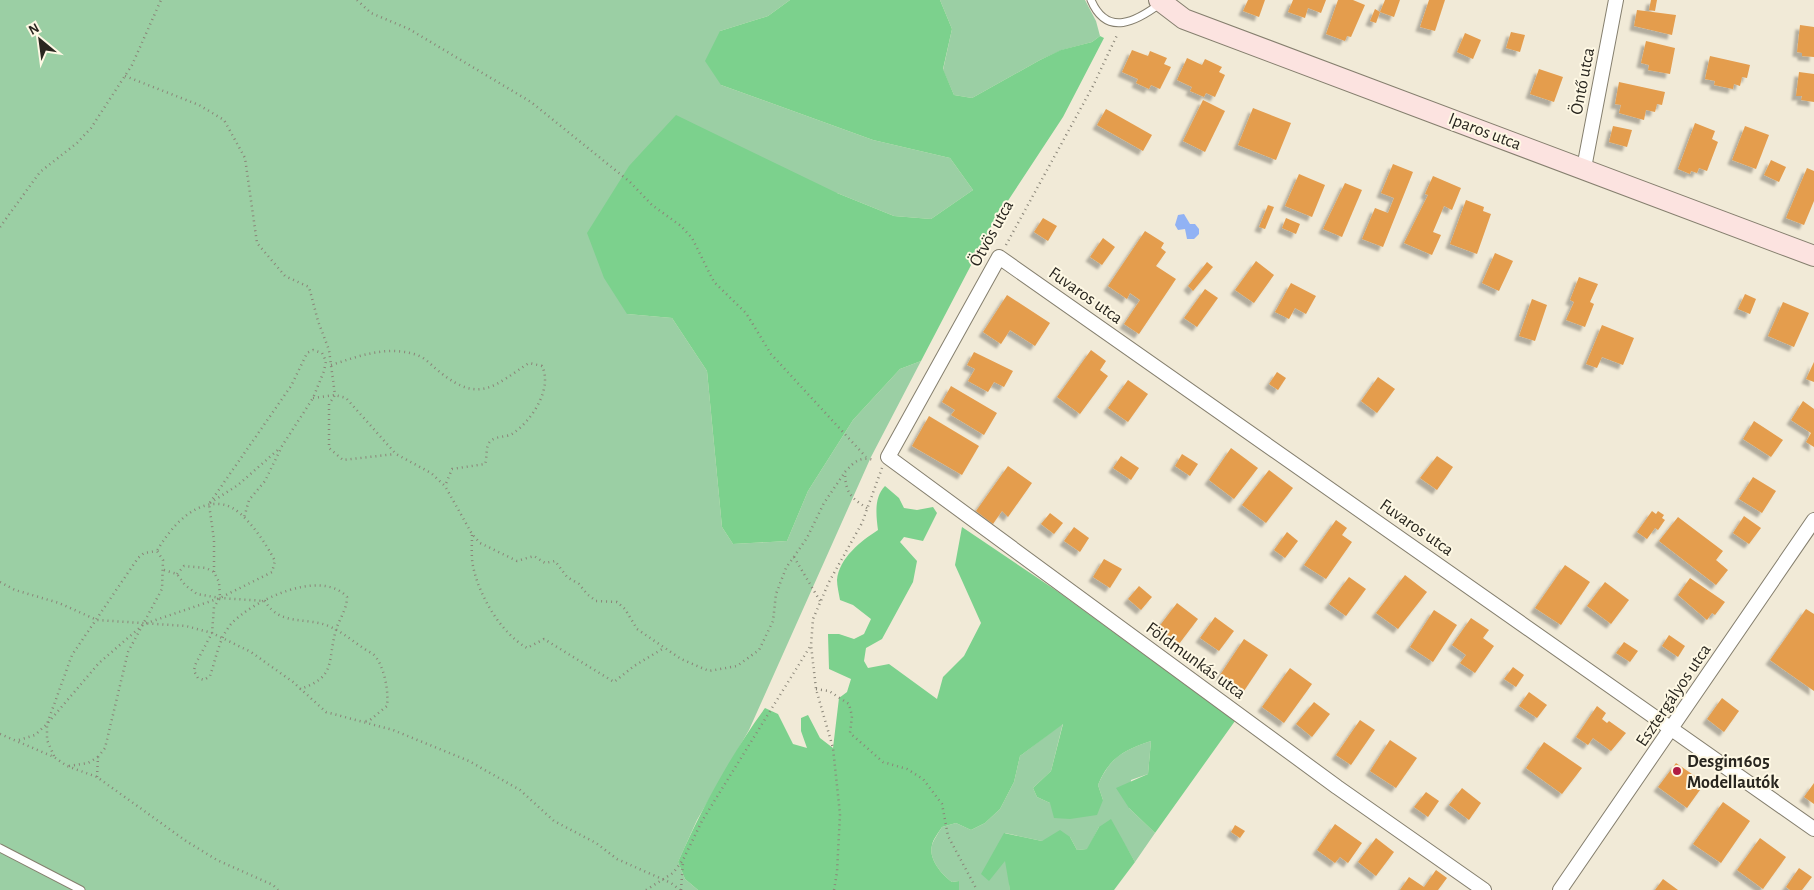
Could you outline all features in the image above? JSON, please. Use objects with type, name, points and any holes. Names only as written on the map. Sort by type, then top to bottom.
[{"type":"street","name":"Öntő utca","points":[[1584,168],[1616,0]]},
{"type":"street","name":"Iparos utca","points":[[1160,1],[1184,19],[1814,256]]},
{"type":"street","name":"Ötvös utca","points":[[886,460],[999,257]]},
{"type":"street","name":"Fuvaros utca","points":[[999,257],[1814,829]]},
{"type":"street","name":"Földmunkás utca","points":[[886,460],[1337,787],[1484,890]]},
{"type":"street","name":"Esztergályos utca","points":[[1560,890],[1814,520]]},
{"type":"lane","points":[[1091,0],[1094,8],[1106,20],[1122,24],[1146,14],[1160,1]]},
{"type":"lane","points":[[0,848],[81,890]]},
{"type":"path","points":[[0,227],[40,172],[77,143],[91,128],[132,65],[161,0]]},
{"type":"path","points":[[357,0],[371,13],[409,29],[530,102],[630,182],[652,205],[681,226],[692,238],[714,282],[746,313],[771,354],[866,457]]},
{"type":"path","name":"Ötvös utca","points":[[999,257],[1093,86],[1122,24]]},
{"type":"path","points":[[125,76],[199,105],[224,120],[246,158],[258,244],[285,276],[310,287],[318,321],[329,350],[335,396],[329,404],[329,448],[344,460],[396,454]]},
{"type":"path","points":[[244,518],[249,500],[265,481],[282,446],[313,398],[326,360],[322,353],[313,350],[307,353],[291,386],[209,504],[214,540],[214,572],[219,582],[220,598],[214,607],[212,632],[195,665],[194,671],[198,678],[204,680],[210,676],[222,638],[233,623],[272,595],[295,587],[324,587],[342,591],[347,597],[347,605],[336,630],[332,655],[325,675],[318,683],[300,688]]},
{"type":"path","points":[[331,365],[377,350],[400,350],[420,356],[455,384],[472,389],[496,386],[529,363],[542,366],[546,374],[542,396],[529,418],[512,434],[496,438],[488,445],[485,464],[452,469],[445,486]]},
{"type":"path","points":[[313,398],[335,396],[346,398],[396,454],[431,473],[445,486],[472,534],[480,543],[517,561],[534,556],[544,563],[555,561],[567,577],[579,584],[586,594],[596,601],[617,602],[625,609],[637,629],[645,636],[681,659],[708,671],[737,666],[759,650],[774,621],[776,594],[786,568],[808,538],[824,503],[845,472],[855,461],[866,457],[886,460],[873,489],[862,523],[820,601],[813,619],[812,645],[816,690],[833,748],[840,814],[838,863],[834,890]]},
{"type":"path","points":[[157,551],[166,534],[186,515],[209,504],[238,486],[282,446]]},
{"type":"path","points":[[845,472],[845,482],[852,499],[867,508]]},
{"type":"path","points":[[19,740],[35,735],[47,724],[99,662],[144,624],[220,598],[272,572],[276,561],[266,544],[244,518],[226,505],[209,504]]},
{"type":"path","points":[[472,534],[472,565],[478,582],[504,628],[527,648],[544,639],[614,682],[634,666],[664,648]]},
{"type":"path","points":[[67,766],[88,764],[98,757],[105,748],[128,652],[162,589],[164,560],[157,551]]},
{"type":"path","points":[[54,757],[47,740],[47,724],[72,655],[98,620],[138,558],[144,553],[157,551]]},
{"type":"path","points":[[794,557],[820,601]]},
{"type":"path","points":[[177,574],[184,566],[206,568],[214,572]]},
{"type":"path","points":[[164,570],[177,574],[184,585],[197,594],[220,598],[265,601]]},
{"type":"path","points":[[0,582],[15,590],[59,603],[98,620],[186,626],[212,632],[251,652],[300,688],[326,712],[393,730],[469,761],[520,790],[554,821],[596,843],[617,859],[671,883],[681,890]]},
{"type":"path","points":[[265,601],[270,610],[287,619],[328,626],[336,630],[379,659],[388,696],[387,706],[370,720],[360,722]]},
{"type":"path","points":[[646,890],[673,872],[683,860],[702,821],[790,676],[812,645]]},
{"type":"path","points":[[816,690],[829,692],[849,704],[852,716],[850,732],[883,762],[907,769],[924,779],[942,804],[948,836],[977,890]]},
{"type":"path","points":[[0,734],[19,740],[54,757],[67,766],[97,777],[186,841],[217,860],[273,885],[278,890]]},
{"type":"path","points":[[97,777],[98,757]]},
{"type":"path","points":[[681,890],[680,877],[683,860]]},
{"type":"green space","points":[[0,0],[790,0],[768,16],[720,31],[721,85],[873,140],[950,158],[973,190],[931,219],[894,216],[837,193],[627,314],[672,318],[707,371],[722,527],[733,544],[787,541],[808,491],[853,420],[900,369],[921,361],[871,457],[749,730],[697,820],[678,862],[685,879],[698,890],[0,890]]},
{"type":"green space","points":[[790,0],[940,0],[952,29],[943,69],[954,95],[972,98],[1061,50],[1092,42],[1100,36],[1104,38],[1063,117],[992,225],[921,361],[900,369],[853,420],[808,491],[787,541],[733,544],[722,527],[707,371],[672,318],[627,314],[604,278],[587,233],[629,166],[676,115],[837,193],[894,216],[931,219],[973,190],[950,158],[873,140],[721,85],[705,61],[720,31],[768,16]]},
{"type":"green space","points":[[940,0],[1085,0],[1096,21],[1100,36],[1092,42],[1062,50],[1040,60],[972,98],[954,95],[943,70],[952,29]]},
{"type":"green space","points":[[885,486],[899,498],[904,508],[917,510],[933,507],[937,513],[923,541],[904,537],[900,542],[917,561],[913,582],[882,639],[866,648],[864,661],[868,668],[889,664],[937,699],[943,677],[964,656],[981,623],[955,565],[962,527],[1057,591],[1235,721],[1155,833],[1129,808],[1116,788],[1148,774],[1151,741],[1118,756],[1107,768],[1098,785],[1103,800],[1097,815],[1070,819],[1054,818],[1050,803],[1037,797],[1033,788],[1051,771],[1063,724],[1020,756],[1014,782],[1000,809],[985,823],[971,830],[956,823],[942,827],[936,836],[931,850],[934,861],[948,879],[952,882],[959,881],[959,890],[698,890],[685,879],[678,862],[717,783],[765,708],[778,714],[793,744],[807,748],[801,731],[801,718],[808,715],[820,738],[833,748],[839,698],[847,692],[851,679],[829,669],[828,634],[839,634],[854,639],[864,634],[871,619],[853,605],[840,600],[837,580],[846,557],[865,539],[878,530],[877,501],[881,490]]},
{"type":"green space","points":[[1063,723],[1051,771],[1033,788],[1037,797],[1050,803],[1103,800],[1098,785],[1113,761],[1126,751],[1151,741],[1148,774],[1131,780],[1129,808],[1155,833],[1135,862],[1125,845],[1099,827],[1088,849],[1077,850],[1070,837],[1042,841],[1005,833],[1010,890],[959,890],[959,881],[952,882],[948,879],[940,871],[932,856],[932,845],[938,833],[942,827],[956,823],[971,830],[985,823],[1000,809],[1014,782],[1020,756]]},
{"type":"green space","points":[[1111,819],[1135,862],[1114,890],[1010,890],[1005,861],[989,881],[981,874],[1004,833],[1042,841],[1060,830],[1070,837],[1077,850],[1087,849],[1099,827]]},
{"type":"water","points":[[1184,214],[1190,224],[1195,224],[1199,229],[1199,234],[1194,239],[1187,239],[1185,229],[1178,230],[1175,225],[1178,215]]},
{"type":"building","points":[[1248,0],[1265,0],[1259,17],[1243,11]]},
{"type":"building","points":[[1293,0],[1326,0],[1321,13],[1308,8],[1305,18],[1288,12]]},
{"type":"building","points":[[1338,0],[1353,0],[1365,5],[1351,37],[1347,36],[1345,41],[1326,34]]},
{"type":"building","points":[[1385,0],[1400,0],[1394,17],[1380,12]]},
{"type":"building","points":[[1429,0],[1445,0],[1435,31],[1420,27]]},
{"type":"building","points":[[1651,0],[1657,0],[1655,11],[1649,10]]},
{"type":"building","points":[[1375,9],[1380,12],[1376,23],[1370,21]]},
{"type":"building","points":[[1637,10],[1676,15],[1672,35],[1634,26]]},
{"type":"building","points":[[1800,25],[1814,27],[1814,57],[1802,56],[1802,53],[1797,52]]},
{"type":"building","points":[[1511,32],[1525,35],[1520,52],[1506,48]]},
{"type":"building","points":[[1465,33],[1481,40],[1473,59],[1457,52]]},
{"type":"building","points":[[1646,41],[1675,48],[1670,74],[1648,70],[1649,65],[1641,63]]},
{"type":"building","points":[[1132,50],[1148,56],[1150,51],[1167,58],[1164,64],[1171,67],[1160,89],[1151,85],[1149,89],[1136,83],[1138,79],[1122,72]]},
{"type":"building","points":[[1710,56],[1750,65],[1747,78],[1742,77],[1740,86],[1734,84],[1733,89],[1714,85],[1715,81],[1705,79]]},
{"type":"building","points":[[1187,58],[1202,65],[1205,59],[1222,67],[1219,72],[1225,75],[1215,97],[1206,93],[1204,97],[1190,91],[1192,87],[1177,80]]},
{"type":"building","points":[[1539,69],[1563,77],[1554,102],[1530,94]]},
{"type":"building","points":[[1799,72],[1814,74],[1814,102],[1801,100],[1802,96],[1796,96]]},
{"type":"building","points":[[1619,82],[1665,92],[1662,105],[1657,104],[1655,112],[1646,110],[1644,120],[1619,113],[1621,105],[1615,104]]},
{"type":"building","points":[[1203,100],[1225,111],[1205,152],[1183,141]]},
{"type":"building","points":[[1253,108],[1291,123],[1276,160],[1238,145]]},
{"type":"building","points":[[1106,109],[1152,135],[1143,151],[1097,125]]},
{"type":"building","points":[[1695,123],[1715,131],[1712,139],[1718,142],[1707,171],[1699,168],[1697,173],[1691,171],[1690,174],[1678,169]]},
{"type":"building","points":[[1613,126],[1632,130],[1627,147],[1609,142]]},
{"type":"building","points":[[1745,126],[1769,135],[1756,169],[1732,160]]},
{"type":"building","points":[[1771,160],[1786,167],[1779,182],[1764,175]]},
{"type":"building","points":[[1393,164],[1413,172],[1383,247],[1362,239],[1375,208],[1388,213],[1394,198],[1381,193]]},
{"type":"building","points":[[1807,168],[1814,171],[1814,201],[1804,225],[1786,218]]},
{"type":"building","points":[[1299,174],[1325,185],[1312,217],[1285,206]]},
{"type":"building","points":[[1433,176],[1461,188],[1452,210],[1444,206],[1433,232],[1441,235],[1432,255],[1404,243],[1428,195],[1425,194]]},
{"type":"building","points":[[1345,183],[1362,190],[1342,237],[1323,229]]},
{"type":"building","points":[[1466,200],[1484,207],[1483,211],[1491,214],[1477,254],[1450,244]]},
{"type":"building","points":[[1268,205],[1274,207],[1265,229],[1259,227]]},
{"type":"building","points":[[1043,218],[1057,226],[1048,241],[1034,232]]},
{"type":"building","points":[[1286,218],[1300,224],[1296,234],[1282,228]]},
{"type":"building","points":[[1145,231],[1164,243],[1161,248],[1166,252],[1156,266],[1176,279],[1139,334],[1124,324],[1140,300],[1130,293],[1127,299],[1108,286]]},
{"type":"building","points":[[1103,238],[1115,247],[1102,265],[1090,257]]},
{"type":"building","points":[[1495,253],[1513,261],[1499,291],[1482,283]]},
{"type":"building","points":[[1256,261],[1274,275],[1254,303],[1235,290]]},
{"type":"building","points":[[1207,262],[1213,267],[1193,291],[1188,286]]},
{"type":"building","points":[[1579,277],[1598,284],[1590,302],[1594,304],[1585,327],[1566,320],[1574,302],[1570,300]]},
{"type":"building","points":[[1291,283],[1316,296],[1306,314],[1295,308],[1289,319],[1275,312]]},
{"type":"building","points":[[1205,289],[1218,298],[1197,327],[1184,318]]},
{"type":"building","points":[[1745,294],[1756,299],[1750,314],[1738,309]]},
{"type":"building","points":[[1007,295],[1050,323],[1035,346],[1010,330],[1001,344],[983,332]]},
{"type":"building","points":[[1532,299],[1547,305],[1535,341],[1519,336]]},
{"type":"building","points":[[1783,302],[1809,313],[1794,347],[1768,336]]},
{"type":"building","points":[[1602,325],[1634,338],[1623,365],[1602,357],[1597,368],[1586,364]]},
{"type":"building","points":[[1091,350],[1106,361],[1100,370],[1108,376],[1080,414],[1057,397]]},
{"type":"building","points":[[974,352],[1013,371],[1004,387],[994,382],[988,392],[968,381],[975,369],[967,365]]},
{"type":"building","points":[[1814,362],[1814,382],[1806,379]]},
{"type":"building","points":[[1277,372],[1286,378],[1278,390],[1269,384]]},
{"type":"building","points":[[1378,377],[1395,389],[1377,413],[1361,401]]},
{"type":"building","points":[[1128,380],[1148,394],[1128,422],[1108,408]]},
{"type":"building","points":[[951,386],[997,413],[984,435],[951,415],[955,410],[942,402]]},
{"type":"building","points":[[1803,401],[1814,409],[1814,447],[1806,442],[1811,433],[1791,420]]},
{"type":"building","points":[[929,416],[979,446],[962,475],[912,446]]},
{"type":"building","points":[[1754,421],[1783,440],[1771,457],[1743,439]]},
{"type":"building","points":[[1231,448],[1258,468],[1234,499],[1209,480]]},
{"type":"building","points":[[1182,454],[1198,464],[1190,476],[1175,466]]},
{"type":"building","points":[[1121,456],[1139,468],[1131,480],[1113,468]]},
{"type":"building","points":[[1437,456],[1453,467],[1437,490],[1420,478]]},
{"type":"building","points":[[1008,466],[1032,483],[1008,517],[1002,511],[993,524],[976,511]]},
{"type":"building","points":[[1269,470],[1293,488],[1266,523],[1242,505]]},
{"type":"building","points":[[1753,477],[1776,491],[1762,513],[1739,499]]},
{"type":"building","points":[[1652,511],[1656,514],[1658,511],[1664,515],[1662,518],[1665,520],[1658,530],[1655,528],[1647,539],[1637,532]]},
{"type":"building","points":[[1050,513],[1063,523],[1054,534],[1041,524]]},
{"type":"building","points":[[1744,516],[1761,528],[1749,544],[1733,533]]},
{"type":"building","points":[[1678,517],[1723,551],[1716,560],[1728,570],[1716,585],[1659,541]]},
{"type":"building","points":[[1336,520],[1347,528],[1342,535],[1352,542],[1326,579],[1304,565]]},
{"type":"building","points":[[1074,527],[1089,538],[1080,552],[1064,541]]},
{"type":"building","points":[[1287,532],[1298,541],[1285,558],[1274,550]]},
{"type":"building","points":[[1104,559],[1122,569],[1110,588],[1093,577]]},
{"type":"building","points":[[1565,565],[1590,582],[1561,625],[1535,608]]},
{"type":"building","points":[[1405,575],[1427,592],[1398,629],[1376,613]]},
{"type":"building","points":[[1349,577],[1366,589],[1346,616],[1329,604]]},
{"type":"building","points":[[1690,578],[1725,602],[1715,615],[1712,613],[1707,620],[1678,595]]},
{"type":"building","points":[[1605,582],[1629,600],[1611,624],[1587,606]]},
{"type":"building","points":[[1139,586],[1152,597],[1141,610],[1128,599]]},
{"type":"building","points":[[1177,603],[1198,619],[1179,644],[1158,628]]},
{"type":"building","points":[[1806,609],[1814,614],[1814,691],[1770,660]]},
{"type":"building","points":[[1434,610],[1457,625],[1433,662],[1410,647]]},
{"type":"building","points":[[1215,617],[1234,631],[1219,651],[1200,638]]},
{"type":"building","points":[[1471,618],[1489,630],[1483,638],[1494,646],[1475,673],[1460,663],[1466,655],[1452,645]]},
{"type":"building","points":[[1669,635],[1685,646],[1678,657],[1662,646]]},
{"type":"building","points":[[1244,639],[1268,655],[1244,691],[1220,675]]},
{"type":"building","points":[[1624,642],[1638,651],[1630,662],[1616,653]]},
{"type":"building","points":[[1513,667],[1524,675],[1516,687],[1504,679]]},
{"type":"building","points":[[1290,668],[1312,684],[1284,723],[1262,707]]},
{"type":"building","points":[[1529,692],[1547,705],[1537,718],[1519,706]]},
{"type":"building","points":[[1722,698],[1739,711],[1724,732],[1707,719]]},
{"type":"building","points":[[1314,702],[1330,714],[1312,737],[1296,724]]},
{"type":"building","points":[[1597,706],[1606,713],[1602,719],[1607,723],[1609,721],[1626,733],[1611,751],[1593,738],[1588,745],[1576,737]]},
{"type":"building","points":[[1360,720],[1375,730],[1351,765],[1336,755]]},
{"type":"building","points":[[1390,740],[1417,758],[1396,788],[1370,771]]},
{"type":"building","points":[[1544,742],[1582,768],[1562,794],[1526,768]]},
{"type":"building","points":[[1676,763],[1705,783],[1687,808],[1658,787]]},
{"type":"building","points":[[1814,783],[1814,804],[1804,797]]},
{"type":"building","points":[[1462,788],[1481,803],[1469,820],[1449,805]]},
{"type":"building","points":[[1426,792],[1439,801],[1428,817],[1414,807]]},
{"type":"building","points":[[1723,802],[1750,821],[1721,863],[1693,844]]},
{"type":"building","points":[[1335,824],[1362,843],[1348,863],[1340,857],[1335,863],[1317,850]]},
{"type":"building","points":[[1235,825],[1245,831],[1240,838],[1231,832]]},
{"type":"building","points":[[1376,838],[1394,852],[1376,876],[1358,862]]},
{"type":"building","points":[[1760,838],[1786,857],[1763,889],[1737,870]]},
{"type":"building","points":[[1799,868],[1812,877],[1802,890],[1790,890],[1786,887]]},
{"type":"building","points":[[1436,870],[1447,878],[1438,890],[1400,890],[1409,877],[1424,887]]},
{"type":"building","points":[[1663,879],[1678,890],[1655,890]]},
{"type":"place","name":"Desgin1605 Modellautók","points":[[1677,771]]}]
